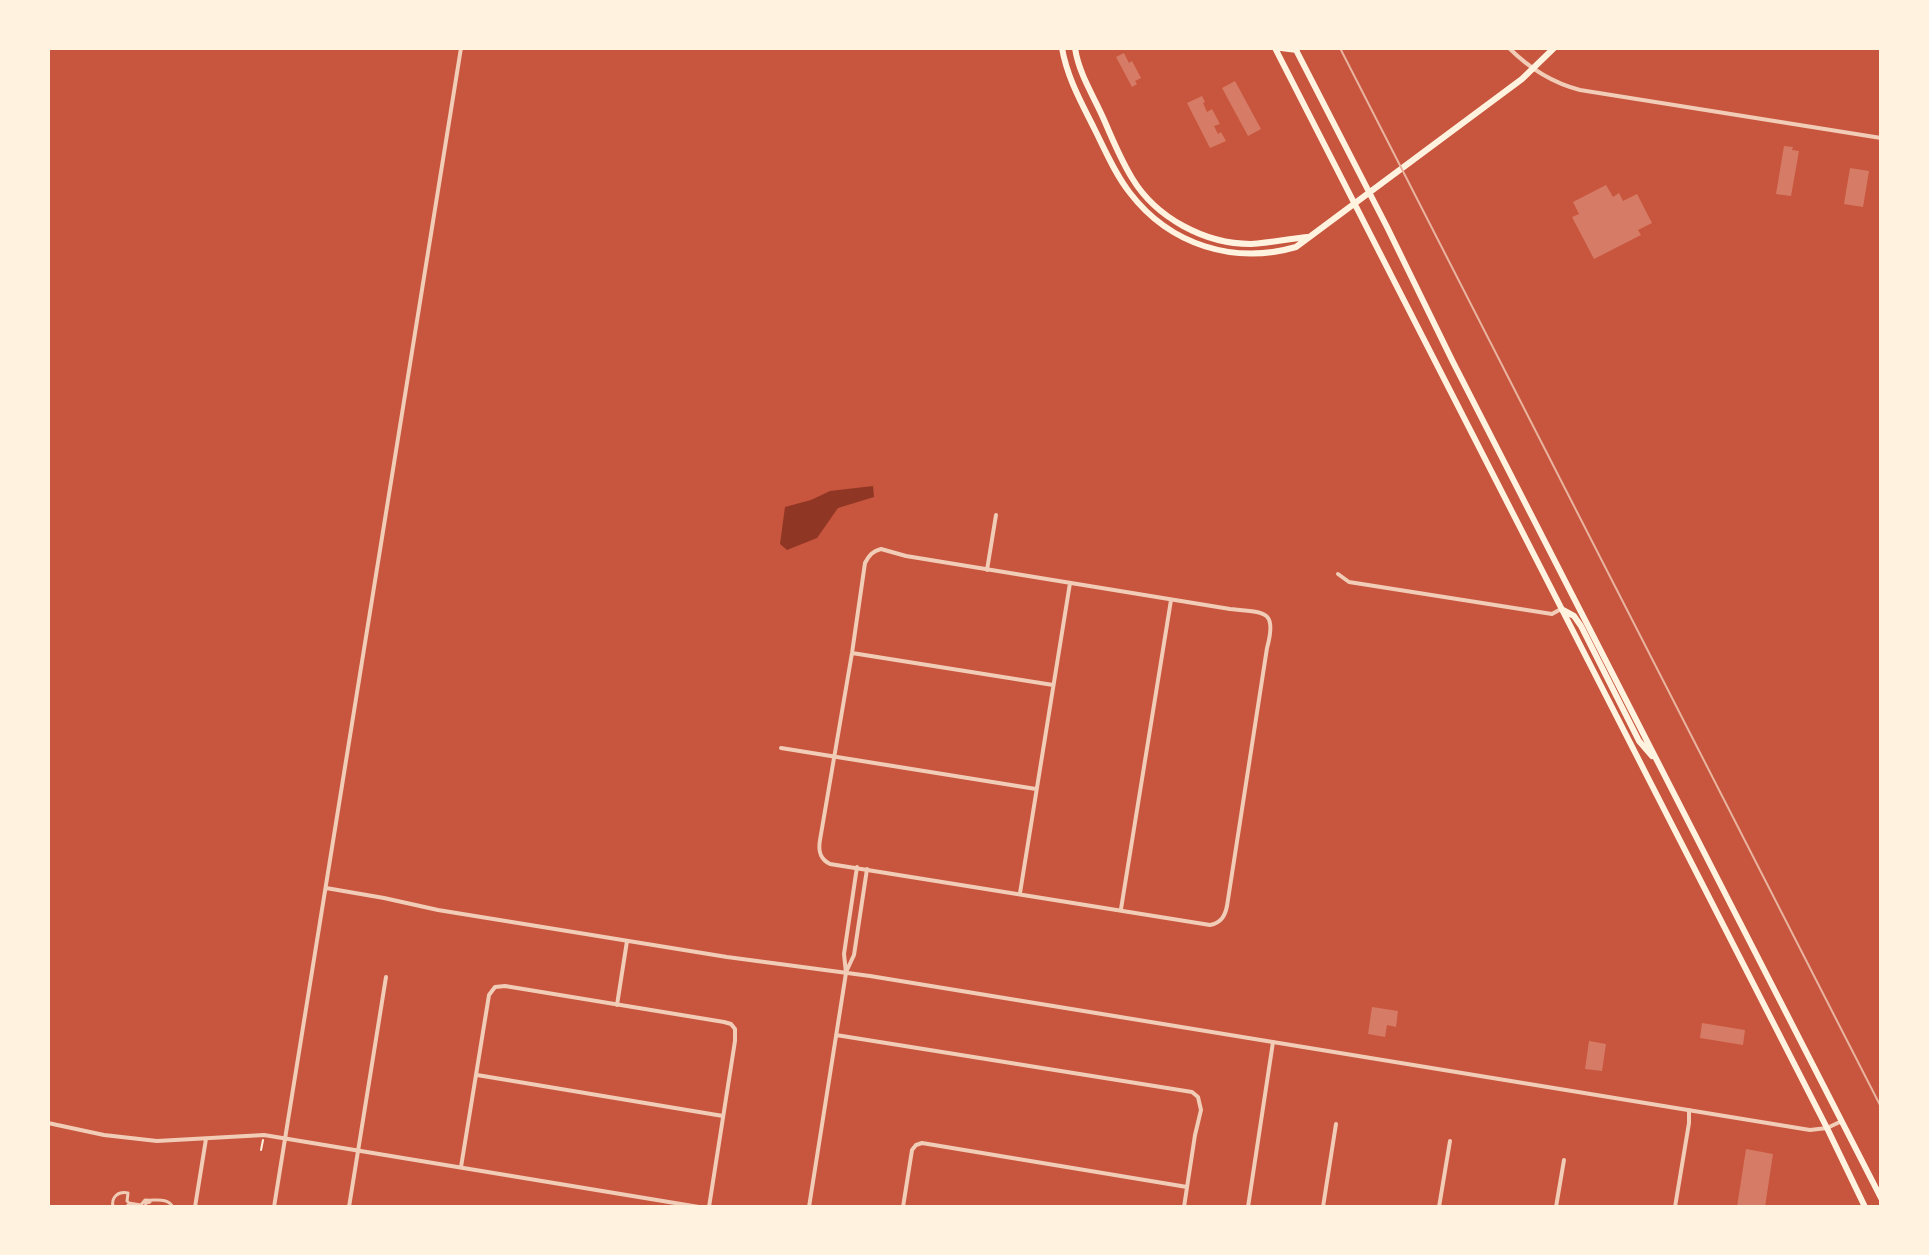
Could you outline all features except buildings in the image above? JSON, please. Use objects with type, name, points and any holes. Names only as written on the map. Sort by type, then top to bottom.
[{"type":"main road","points":[[1062,48],[1072,82],[1114,168],[1141,206],[1158,222],[1203,247],[1230,253],[1261,254],[1296,247],[1332,222],[1490,103],[1554,48]]},
{"type":"main road","points":[[1075,48],[1083,76],[1123,163],[1155,206],[1192,231],[1231,243],[1252,244],[1307,237]]},
{"type":"main road","points":[[1865,1207],[1278,48],[1296,49],[1881,1198]]},
{"type":"main road","points":[[1561,609],[1574,616],[1581,626],[1639,741],[1660,765]]},
{"type":"street","points":[[274,1207],[461,48]]},
{"type":"street","points":[[1509,48],[1532,69],[1580,90],[1881,138]]},
{"type":"street","points":[[987,570],[996,515]]},
{"type":"street","points":[[881,549],[987,570],[1260,612],[1269,620],[1272,630],[1227,906],[1220,921],[1210,925],[830,864],[822,857],[820,840],[865,563],[870,554],[881,549]]},
{"type":"street","points":[[1338,574],[1349,582],[1552,614],[1561,609]]},
{"type":"street","points":[[1020,893],[1070,583]]},
{"type":"street","points":[[1121,909],[1171,600]]},
{"type":"street","points":[[852,653],[1053,685]]},
{"type":"street","points":[[781,748],[1036,789]]},
{"type":"street","points":[[809,1207],[846,973],[844,952],[857,867]]},
{"type":"street","points":[[846,973],[854,955],[867,869]]},
{"type":"street","points":[[326,888],[627,941],[846,973],[1810,1130],[1827,1128],[1843,1121]]},
{"type":"street","points":[[617,1005],[627,941]]},
{"type":"street","points":[[349,1207],[386,977]]},
{"type":"street","points":[[461,1167],[489,995],[495,987],[505,986],[731,1024],[736,1035],[709,1207]]},
{"type":"street","points":[[836,1035],[1192,1092],[1198,1097],[1201,1110],[1184,1207]]},
{"type":"street","points":[[1248,1207],[1273,1042]]},
{"type":"street","points":[[477,1075],[723,1116]]},
{"type":"street","points":[[1675,1207],[1689,1110]]},
{"type":"street","points":[[48,1123],[131,1138],[169,1141],[264,1135],[699,1207]]},
{"type":"street","points":[[1323,1207],[1336,1124]]},
{"type":"street","points":[[195,1207],[206,1139]]},
{"type":"street","points":[[1439,1207],[1450,1141]]},
{"type":"street","points":[[903,1207],[912,1150],[922,1143],[1187,1187]]},
{"type":"street","points":[[1556,1207],[1564,1160]]},
{"type":"street","points":[[113,1207],[115,1196],[123,1192],[128,1193],[129,1203],[141,1205],[145,1200],[165,1200],[173,1207]]},
{"type":"street","points":[[126,1207],[167,1202],[173,1207]]},
{"type":"shaded area","points":[[873,486],[874,497],[838,508],[817,538],[787,550],[780,544],[785,507],[830,491]]},
{"type":"railway","points":[[1340,48],[1881,1107]]}]
